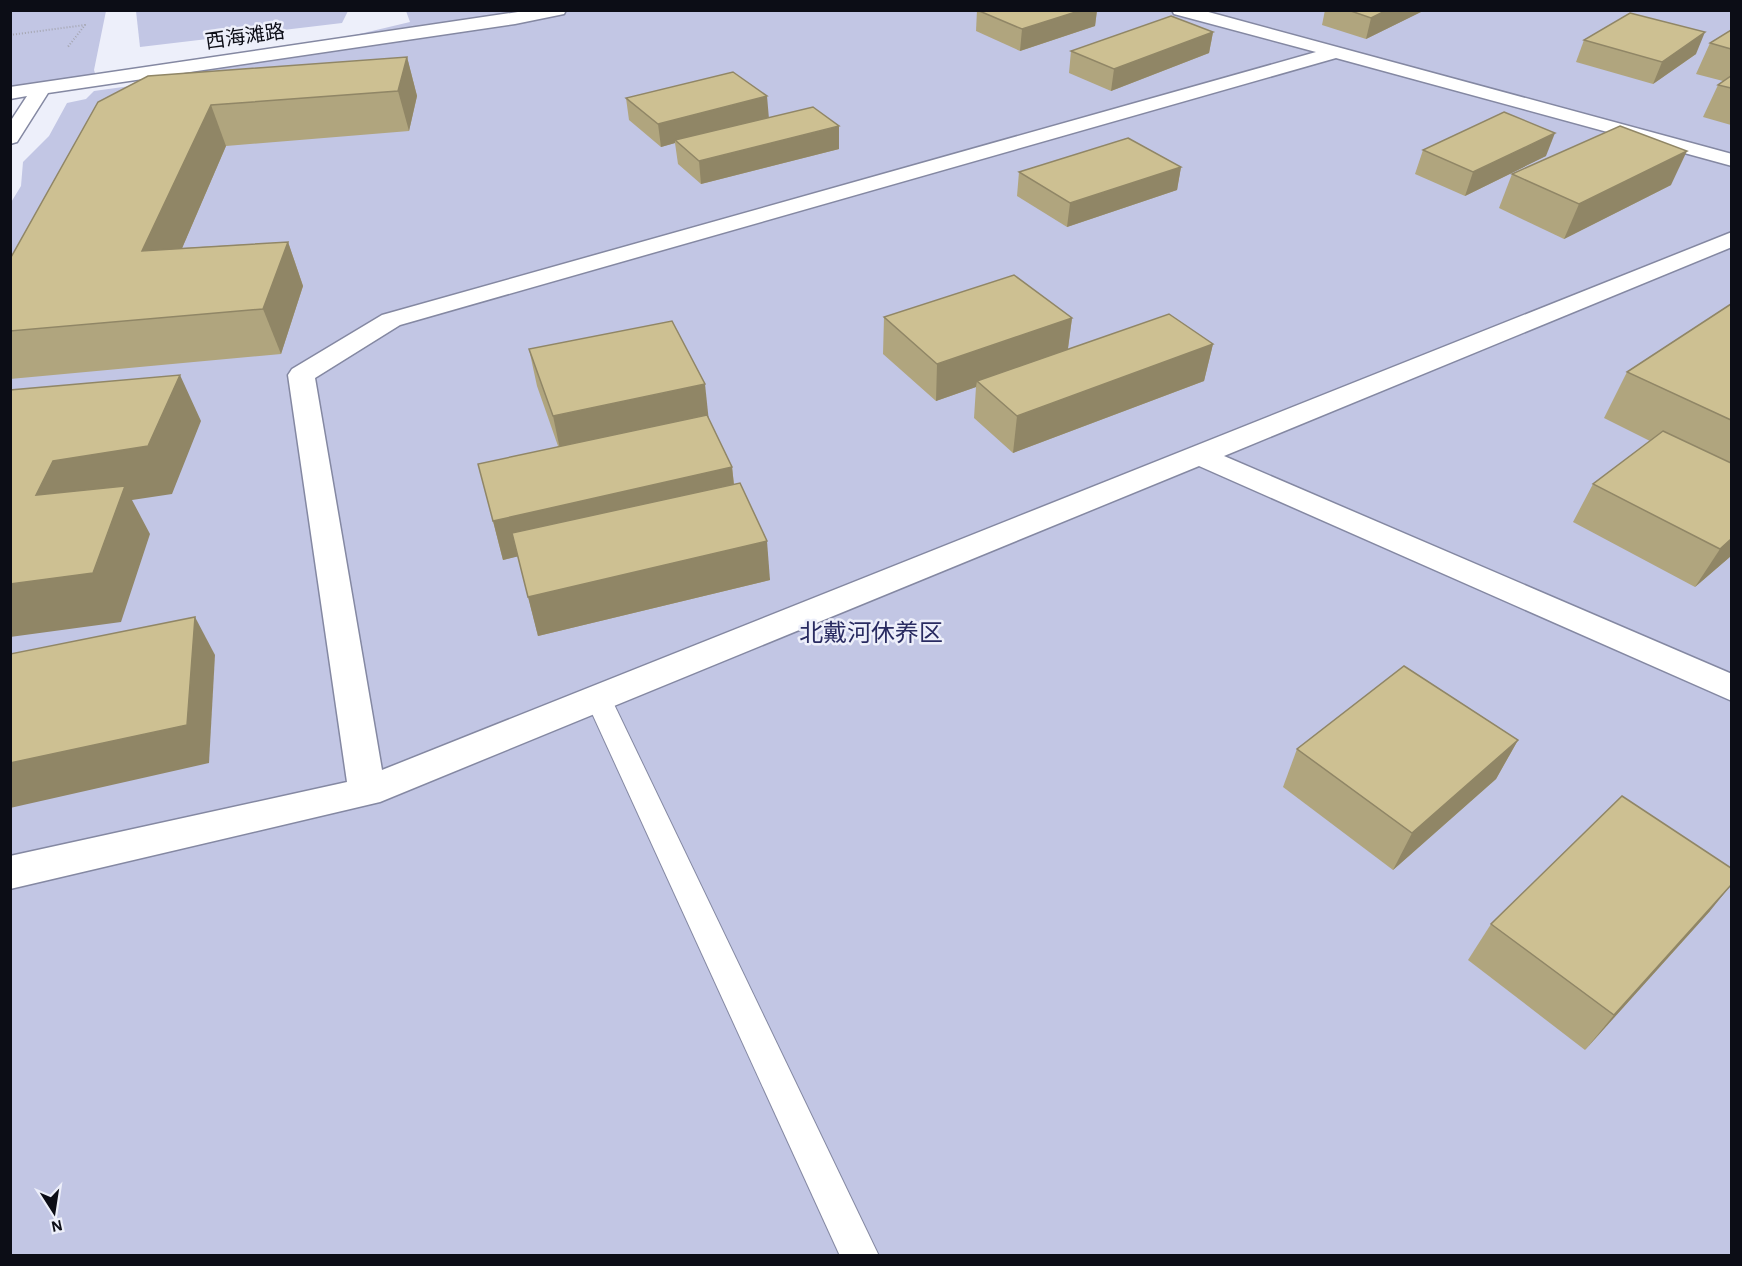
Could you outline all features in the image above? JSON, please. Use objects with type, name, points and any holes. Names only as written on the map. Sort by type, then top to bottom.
[{"type":"street","name":"西海滩路","points":[[10,93],[515,20],[558,10]]},
{"type":"street","points":[[1180,10],[1731,160]]},
{"type":"street","points":[[367,792],[301,375],[391,320],[1337,52]]},
{"type":"street","points":[[10,138],[41,89]]},
{"type":"street","points":[[10,873],[367,792],[1731,239]]},
{"type":"street","points":[[1198,455],[1731,688]]},
{"type":"lane","points":[[598,698],[860,1256]]},
{"type":"path","points":[[10,35],[85,25],[45,76],[41,89]]},
{"type":"green space","points":[[136,10],[348,11],[342,23],[140,47]]},
{"type":"green space","points":[[10,11],[106,11],[94,70],[96,76],[11,88]]},
{"type":"green space","name":"北戴河休养区","points":[[406,11],[1731,11],[1731,1255],[11,1256],[10,204],[21,186],[23,162],[49,136],[67,103],[86,99],[94,91],[152,83],[410,22]]},
{"type":"building","points":[[977,10],[1082,10],[1022,29]]},
{"type":"building","points":[[1348,10],[1387,10],[1371,18]]},
{"type":"building","points":[[1630,13],[1705,32],[1662,62],[1584,40]]},
{"type":"building","points":[[1171,16],[1213,32],[1114,69],[1071,51]]},
{"type":"building","points":[[1731,30],[1731,49],[1710,43]]},
{"type":"building","points":[[407,57],[398,91],[211,105],[142,251],[288,242],[263,309],[10,331],[10,259],[98,102],[148,76]]},
{"type":"building","points":[[733,72],[767,96],[658,124],[626,98]]},
{"type":"building","points":[[1731,76],[1731,88],[1718,85]]},
{"type":"building","points":[[813,107],[839,126],[699,161],[675,140]]},
{"type":"building","points":[[1504,112],[1555,133],[1473,172],[1423,150]]},
{"type":"building","points":[[1620,126],[1687,151],[1579,204],[1512,174]]},
{"type":"building","points":[[1128,138],[1181,167],[1070,203],[1019,172]]},
{"type":"building","points":[[1014,275],[1072,318],[937,364],[884,317]]},
{"type":"building","points":[[1731,304],[1731,420],[1627,372]]},
{"type":"building","points":[[1169,314],[1213,344],[1017,416],[977,381]]},
{"type":"building","points":[[672,321],[705,384],[553,416],[529,349]]},
{"type":"building","points":[[180,375],[148,446],[53,461],[36,495],[125,486],[93,573],[10,584],[10,390]]},
{"type":"building","points":[[707,415],[732,467],[493,521],[478,464]]},
{"type":"building","points":[[1663,431],[1731,463],[1731,539],[1720,549],[1593,484]]},
{"type":"building","points":[[740,483],[767,541],[528,597],[512,533]]},
{"type":"building","points":[[195,617],[187,725],[10,763],[10,654]]},
{"type":"building","points":[[1404,666],[1518,740],[1412,833],[1297,749]]},
{"type":"building","points":[[1622,796],[1731,868],[1731,885],[1614,1015],[1491,924]]}]
